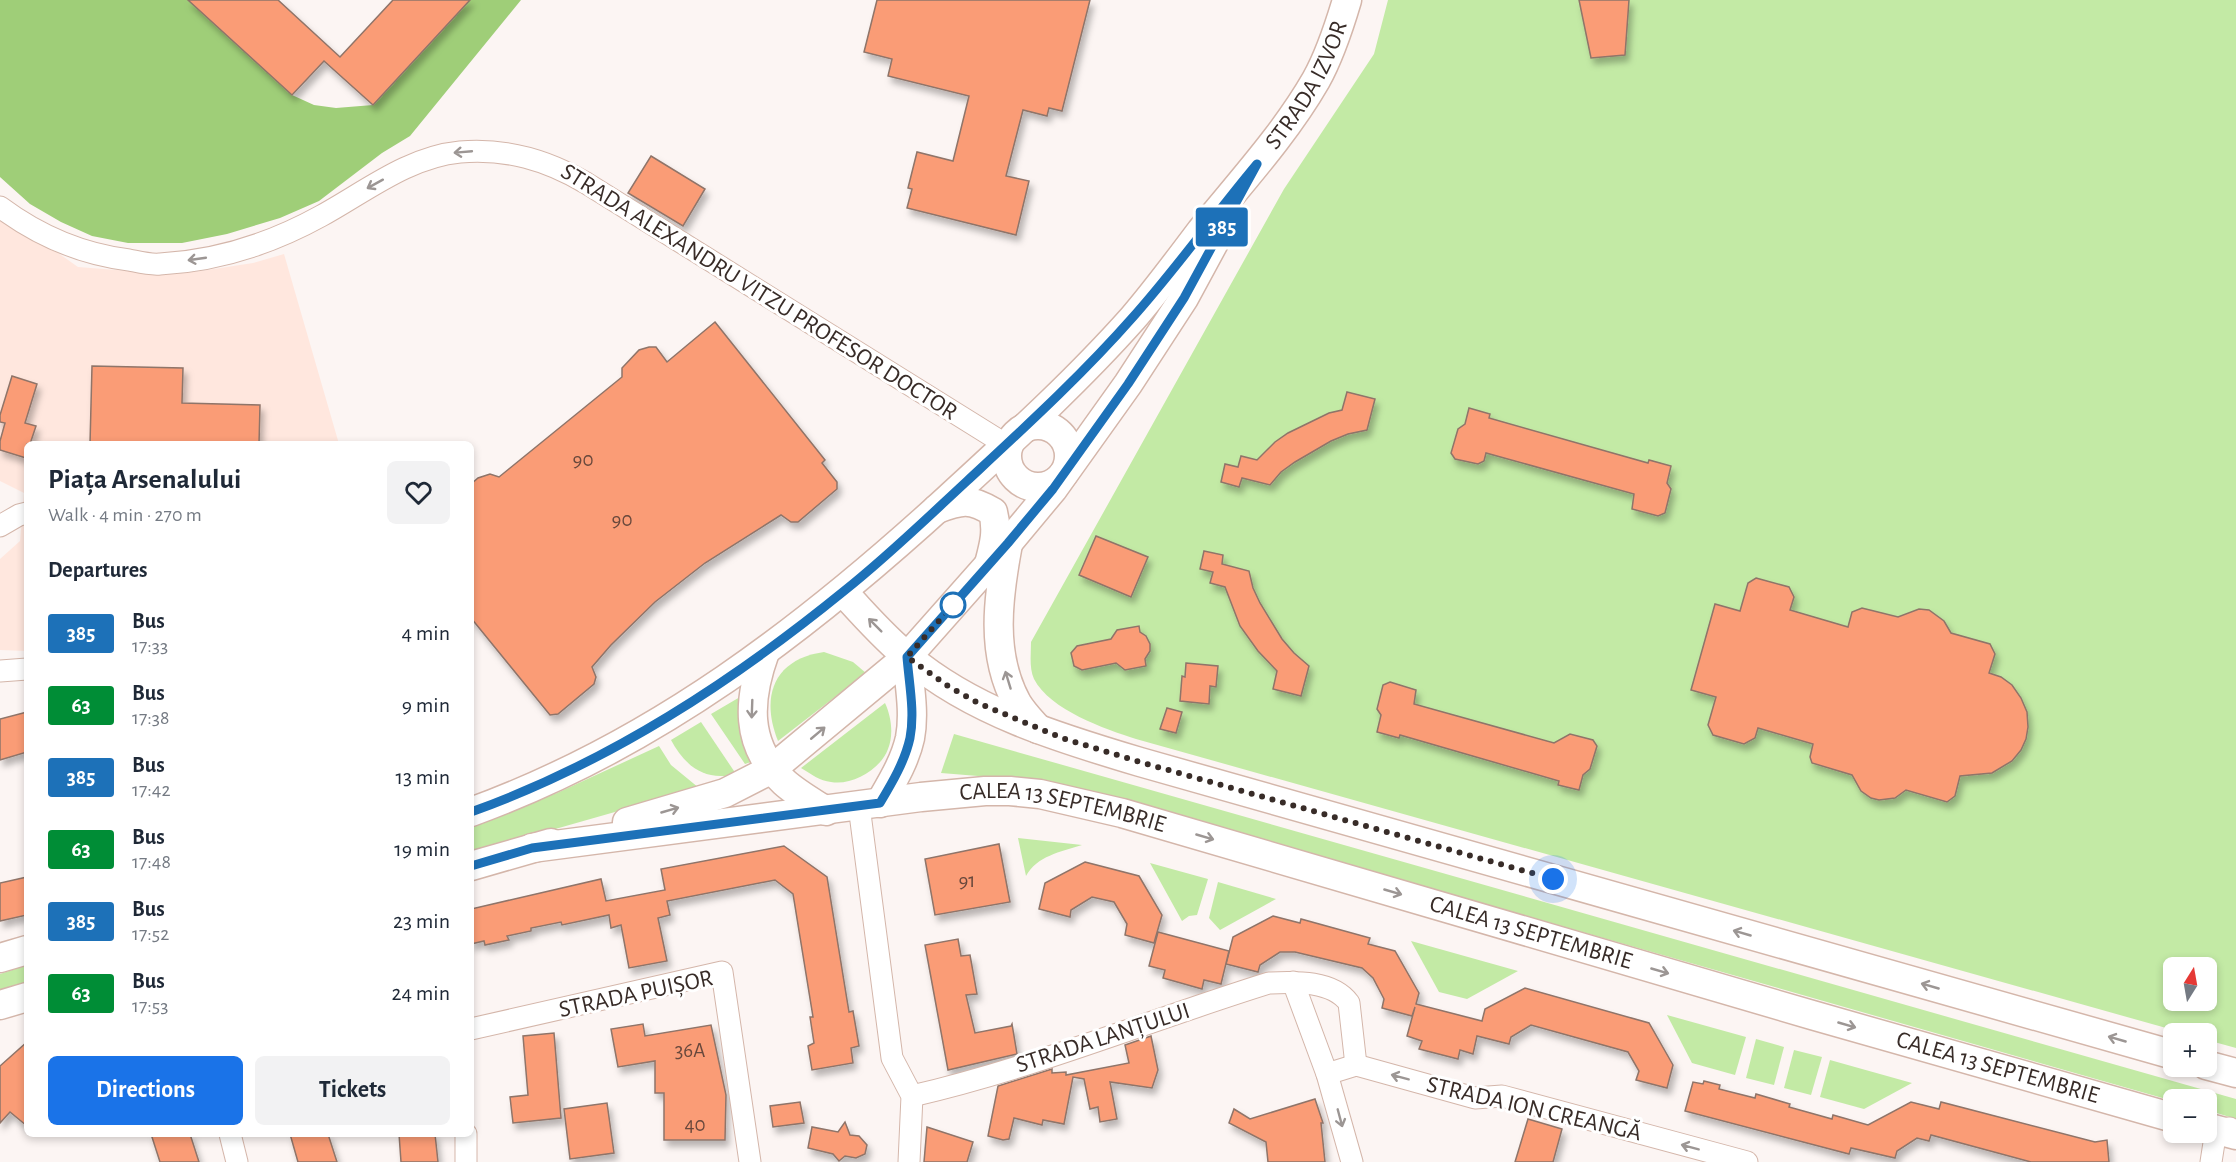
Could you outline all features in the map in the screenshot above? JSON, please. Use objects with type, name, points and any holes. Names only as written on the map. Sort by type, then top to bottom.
[{"type":"main road","name":"STRADA IZVOR","points":[[843,592],[1012,439],[1094,360],[1134,317],[1257,164],[1316,79],[1329,52],[1347,0]]},
{"type":"main road","name":"STRADA IZVOR","points":[[907,657],[1008,543],[1062,476],[1128,384],[1184,298],[1257,164]]},
{"type":"main road","points":[[1039,424],[1049,426],[1065,439],[1069,448],[1070,458],[1062,476],[1054,483],[1044,487],[1023,483],[1009,467],[1007,457],[1012,439],[1039,424]]},
{"type":"main road","points":[[936,510],[955,502],[967,501],[980,504],[993,512],[996,526],[995,540],[988,566]]},
{"type":"main road","points":[[1008,543],[999,593],[998,640],[1009,686],[1018,705],[1038,729]]},
{"type":"main road","points":[[474,811],[556,777],[656,725],[765,652],[843,592],[907,657],[948,686],[978,703],[1038,729],[1140,762],[2163,1052]]},
{"type":"main road","points":[[765,652],[756,677],[752,720],[757,741],[772,769],[785,783],[826,811]]},
{"type":"main road","points":[[474,865],[725,793],[772,769],[907,657]]},
{"type":"main road","points":[[869,804],[899,768],[910,738],[912,717],[907,657]]},
{"type":"main road","name":"CALEA 13 SEPTEMBRIE","points":[[826,811],[985,791],[1040,794],[1082,803],[2163,1115]]},
{"type":"main road","points":[[532,848],[826,811]]},
{"type":"main road","points":[[0,958],[24,951]]},
{"type":"main road","points":[[0,1005],[24,998]]},
{"type":"main road","points":[[2217,1068],[2236,1073]]},
{"type":"street","name":"STRADA ALEXANDRU VITZU PROFESOR DOCTOR","points":[[0,207],[22,224],[56,242],[102,257],[159,265],[222,255],[267,241],[320,217],[402,169],[428,159],[459,152],[520,154],[567,172],[1012,439]]},
{"type":"street","points":[[0,526],[13,517],[24,514]]},
{"type":"street","points":[[0,671],[24,669]]},
{"type":"street","points":[[869,804],[892,1058],[912,1096],[909,1162]]},
{"type":"street","name":"STRADA PUIȘOR","points":[[474,1028],[722,972],[750,1162]]},
{"type":"street","points":[[1327,1074],[1356,1065],[1349,1003],[1335,989],[1293,982],[1327,1074],[1352,1162]]},
{"type":"street","name":"STRADA LANȚULUI","points":[[912,1096],[1066,1051],[1269,983],[1293,982]]},
{"type":"street","name":"STRADA ION CREANGĂ","points":[[1356,1065],[1475,1098],[1502,1096],[1747,1162]]},
{"type":"street","points":[[2211,1162],[2224,1130]]},
{"type":"street","points":[[231,1137],[237,1162]]},
{"type":"street","points":[[466,1137],[466,1162]]},
{"type":"shaded area","points":[[0,212],[78,267],[155,273],[194,272],[253,263],[284,254],[338,441],[24,441],[24,493],[0,481]]},
{"type":"shaded area","points":[[24,493],[24,651],[0,650],[0,559],[20,541]]},
{"type":"green space","points":[[0,0],[188,0],[292,95],[314,105],[336,108],[373,105],[470,0],[521,0],[410,136],[382,153],[319,201],[280,218],[227,234],[182,243],[128,243],[92,236],[61,222],[30,204],[0,177]]},
{"type":"green space","points":[[1388,0],[2236,0],[2236,1048],[2217,1043],[2217,1023],[2163,1023],[2163,1027],[1136,739],[1079,717],[1052,700],[1034,679],[1031,670],[1031,642],[1284,189],[1374,54]]},
{"type":"green space","points":[[824,652],[853,662],[866,673],[778,741],[771,709],[771,695],[776,682],[783,671],[793,663],[807,656]]},
{"type":"green space","points":[[740,697],[742,730],[751,762],[745,764],[711,714]]},
{"type":"green space","points":[[885,703],[891,725],[890,743],[884,756],[872,769],[856,779],[839,783],[823,780],[801,768]]},
{"type":"green space","points":[[701,722],[736,774],[715,776],[706,774],[690,764],[677,749],[671,740]]},
{"type":"green space","points":[[954,734],[2201,1089],[2163,1089],[2163,1098],[1096,793],[1040,781],[941,773]]},
{"type":"green space","points":[[659,746],[671,765],[699,788],[474,852],[474,823],[557,793]]},
{"type":"green space","points":[[1018,838],[1082,845],[1043,859],[1026,876]]},
{"type":"green space","points":[[1150,863],[1208,879],[1197,915],[1189,916],[1182,921]]},
{"type":"green space","points":[[1218,882],[1276,899],[1220,930],[1209,918]]},
{"type":"green space","points":[[1411,941],[1518,971],[1467,999],[1439,992]]},
{"type":"green space","points":[[24,966],[24,985],[0,993],[0,974]]},
{"type":"green space","points":[[1667,1015],[1746,1037],[1735,1075],[1692,1063]]},
{"type":"green space","points":[[1756,1039],[1784,1047],[1774,1085],[1746,1078]]},
{"type":"green space","points":[[1794,1050],[1822,1057],[1811,1095],[1784,1088]]},
{"type":"green space","points":[[1830,1060],[1912,1083],[1864,1109],[1820,1097]]},
{"type":"green space","points":[[2217,1094],[2236,1099],[2236,1119],[2217,1113]]},
{"type":"building","points":[[188,0],[278,0],[340,57],[393,0],[470,0],[373,105],[324,61],[292,95]]},
{"type":"building","points":[[877,0],[1090,0],[1062,111],[1049,108],[1047,116],[1023,110],[1006,176],[1029,181],[1016,235],[907,208],[912,189],[908,188],[917,152],[953,161],[969,96],[888,76],[892,59],[864,52]]},
{"type":"building","points":[[1579,0],[1629,0],[1625,55],[1591,58]]},
{"type":"building","points":[[651,156],[705,189],[683,226],[628,193]]},
{"type":"building","points":[[715,322],[825,460],[822,463],[837,482],[837,489],[798,522],[791,522],[781,515],[705,563],[655,602],[592,667],[596,677],[594,684],[558,714],[550,715],[474,622],[474,481],[490,474],[499,477],[622,377],[622,368],[639,350],[656,347],[667,362]]},
{"type":"building","points":[[92,366],[183,368],[182,403],[260,405],[259,441],[90,441]]},
{"type":"building","points":[[12,376],[37,384],[25,423],[36,426],[31,441],[24,441],[24,457],[0,450],[5,423],[0,422]]},
{"type":"building","points":[[1347,392],[1375,399],[1367,430],[1331,441],[1281,472],[1270,485],[1242,478],[1239,487],[1221,482],[1225,464],[1238,467],[1241,456],[1257,460],[1288,433],[1329,413],[1342,410]]},
{"type":"building","points":[[1469,408],[1490,414],[1489,418],[1648,463],[1649,460],[1671,466],[1667,483],[1671,489],[1665,513],[1658,516],[1632,509],[1634,494],[1486,453],[1484,461],[1478,464],[1455,459],[1451,453],[1458,429],[1465,424]]},
{"type":"building","points":[[1096,536],[1148,557],[1131,597],[1079,575]]},
{"type":"building","points":[[1204,551],[1223,555],[1222,564],[1249,571],[1260,603],[1282,639],[1309,666],[1301,696],[1273,689],[1277,671],[1258,651],[1240,626],[1225,587],[1210,583],[1213,572],[1200,569]]},
{"type":"building","points":[[1756,578],[1789,587],[1794,597],[1790,610],[1848,627],[1852,612],[1862,608],[1898,617],[1919,609],[1929,610],[1944,621],[1951,633],[1990,644],[1995,654],[1989,673],[2001,677],[2012,685],[2027,712],[2028,727],[2021,750],[2012,761],[1992,773],[1960,776],[1955,796],[1947,802],[1906,790],[1895,798],[1879,800],[1861,791],[1852,775],[1812,763],[1810,757],[1813,744],[1758,728],[1755,738],[1744,744],[1713,735],[1708,725],[1716,697],[1691,690],[1715,604],[1740,611],[1748,583]]},
{"type":"building","points":[[1139,626],[1140,632],[1146,636],[1150,644],[1150,651],[1145,659],[1146,666],[1125,670],[1116,663],[1082,670],[1074,666],[1071,653],[1077,646],[1111,639],[1117,630]]},
{"type":"building","points":[[1186,663],[1218,666],[1216,687],[1210,686],[1209,704],[1180,701],[1182,676],[1185,677]]},
{"type":"building","points":[[1390,682],[1416,690],[1414,704],[1554,743],[1570,734],[1593,740],[1597,746],[1590,769],[1583,775],[1579,790],[1558,785],[1559,781],[1400,735],[1399,738],[1377,732],[1381,715],[1377,709],[1383,685]]},
{"type":"building","points":[[1167,708],[1182,712],[1176,733],[1160,729]]},
{"type":"building","points":[[24,713],[24,753],[0,760],[0,719]]},
{"type":"building","points":[[999,844],[1010,902],[935,915],[925,859]]},
{"type":"building","points":[[784,846],[827,877],[849,1012],[853,1011],[859,1046],[851,1048],[853,1063],[812,1070],[808,1046],[814,1043],[810,1017],[813,1017],[793,894],[775,880],[667,901],[670,915],[658,918],[667,961],[629,968],[621,925],[611,928],[609,915],[562,925],[561,922],[531,928],[531,931],[507,936],[509,940],[485,945],[484,941],[474,943],[474,908],[601,879],[606,901],[665,890],[661,869]]},
{"type":"building","points":[[1085,862],[1139,876],[1162,915],[1154,943],[1125,935],[1127,924],[1114,902],[1092,897],[1071,910],[1070,917],[1039,909],[1045,883]]},
{"type":"building","points":[[24,878],[24,916],[0,921],[0,883]]},
{"type":"building","points":[[1273,916],[1300,923],[1301,919],[1370,938],[1368,944],[1395,951],[1419,993],[1416,1004],[1482,1021],[1485,1009],[1525,988],[1649,1023],[1673,1065],[1667,1088],[1636,1080],[1639,1071],[1628,1052],[1531,1025],[1511,1037],[1509,1044],[1477,1036],[1473,1054],[1460,1050],[1458,1059],[1419,1049],[1422,1041],[1407,1036],[1415,1007],[1412,1016],[1382,1008],[1384,999],[1373,978],[1362,968],[1295,952],[1280,952],[1260,965],[1258,972],[1226,964],[1233,937]]},
{"type":"building","points":[[1158,932],[1229,951],[1221,984],[1204,980],[1202,989],[1163,978],[1165,970],[1149,966]]},
{"type":"building","points":[[958,939],[961,956],[970,955],[977,994],[966,995],[975,1033],[1012,1024],[1017,1054],[948,1070],[925,945]]},
{"type":"building","points":[[643,1024],[645,1036],[711,1025],[726,1095],[725,1140],[664,1140],[664,1093],[655,1093],[655,1061],[618,1067],[611,1029]]},
{"type":"building","points":[[554,1033],[561,1118],[513,1123],[510,1097],[528,1095],[523,1036]]},
{"type":"building","points":[[1151,1036],[1158,1070],[1152,1088],[1110,1082],[1117,1119],[1100,1122],[1098,1107],[1090,1109],[1084,1079],[1073,1077],[1064,1124],[1043,1120],[1042,1125],[1014,1118],[1009,1139],[1003,1140],[988,1136],[998,1086],[1052,1069],[1052,1073],[1066,1072],[1066,1075],[1129,1063],[1125,1045]]},
{"type":"building","points":[[24,1045],[24,1124],[10,1112],[0,1123],[0,1066]]},
{"type":"building","points":[[1704,1081],[1720,1085],[1719,1089],[1755,1098],[1756,1094],[1790,1104],[1789,1107],[1832,1119],[1833,1115],[1868,1125],[1911,1102],[1939,1109],[1941,1102],[2095,1142],[2107,1140],[2109,1162],[2031,1162],[1931,1135],[1929,1141],[1917,1138],[1897,1151],[1895,1158],[1851,1148],[1849,1154],[1685,1111],[1693,1082],[1703,1084]]},
{"type":"building","points":[[1315,1099],[1323,1123],[1321,1123],[1325,1162],[1268,1162],[1266,1142],[1229,1123],[1234,1109],[1250,1119]]},
{"type":"building","points":[[800,1102],[804,1123],[773,1127],[770,1106]]},
{"type":"building","points":[[607,1103],[614,1153],[570,1159],[564,1109]]},
{"type":"building","points":[[1528,1119],[1562,1129],[1553,1162],[1515,1162]]},
{"type":"building","points":[[845,1122],[850,1135],[859,1136],[867,1145],[865,1154],[856,1158],[845,1156],[839,1161],[833,1154],[808,1148],[812,1127],[838,1132]]},
{"type":"building","points":[[927,1127],[973,1142],[967,1162],[924,1162]]},
{"type":"building","points":[[152,1137],[191,1137],[199,1162],[160,1162]]},
{"type":"building","points":[[291,1137],[329,1137],[337,1162],[298,1162]]},
{"type":"building","points":[[399,1137],[435,1137],[438,1162],[401,1162]]},
{"type":"bus line","name":"385","points":[[474,811],[556,777],[656,725],[765,652],[871,569],[1001,450],[1094,360],[1134,317],[1257,164],[1184,298],[1128,384],[1053,489],[929,635],[907,657],[912,717],[910,738],[899,768],[880,803],[532,848],[474,865]]},
{"type":"route","points":[[953,605],[929,635],[907,657],[948,686],[1006,716],[1089,747],[1553,879]]}]
